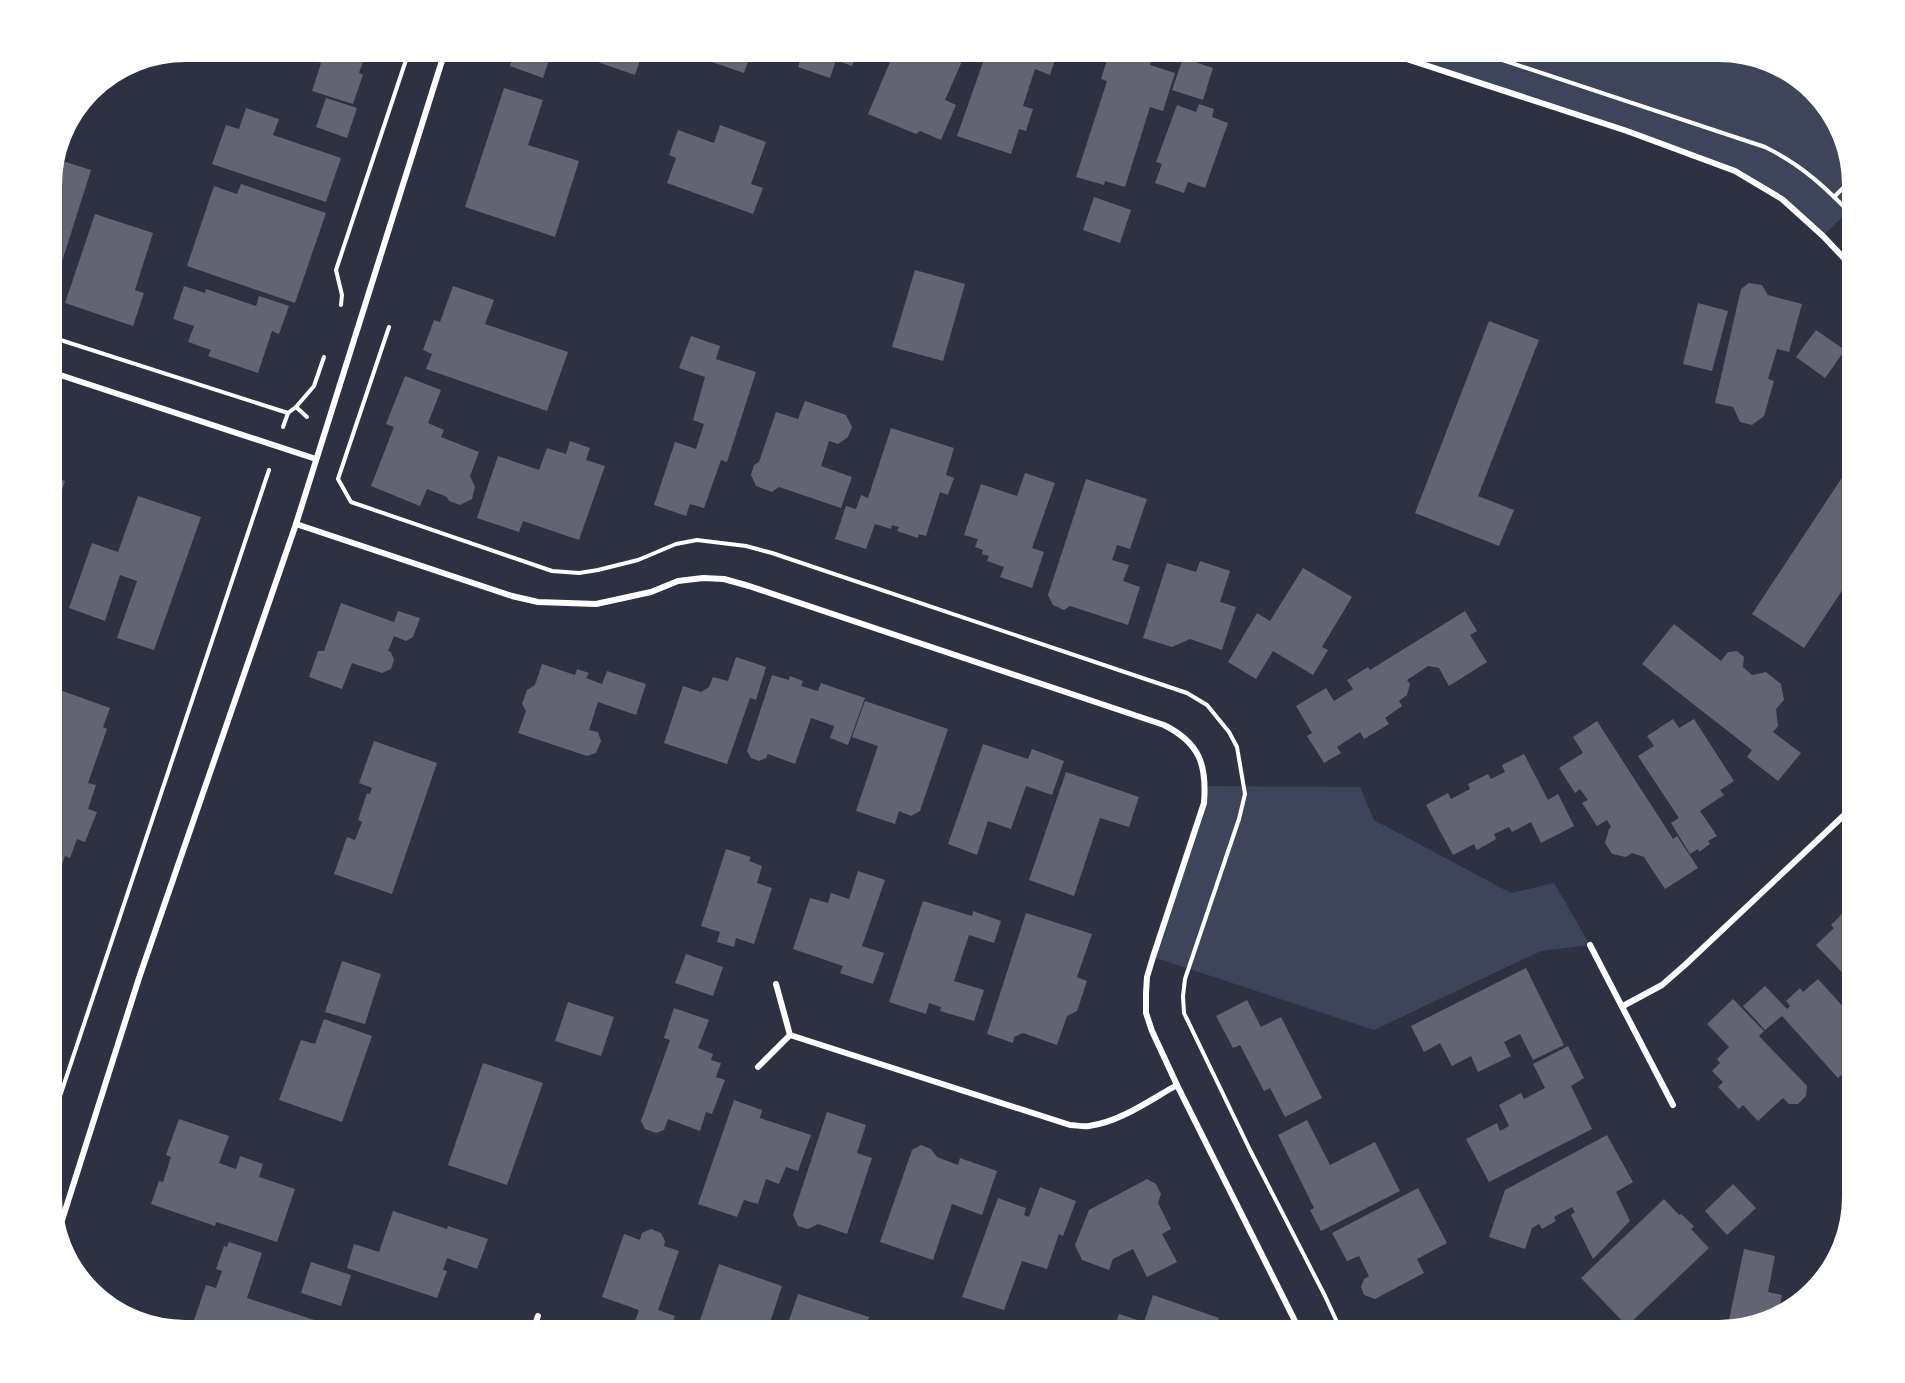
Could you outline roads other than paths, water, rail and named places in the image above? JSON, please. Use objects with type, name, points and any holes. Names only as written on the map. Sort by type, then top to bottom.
[{"type":"street","points":[[1404,58],[1627,131],[1735,171],[1782,199],[1846,260]]},
{"type":"street","points":[[61,1223],[139,978],[296,524],[443,59]]},
{"type":"street","points":[[59,375],[316,459]]},
{"type":"street","points":[[296,524],[501,592],[538,602],[596,604],[651,592],[678,581],[703,578],[724,579],[1164,725],[1179,732],[1198,754],[1203,768],[1204,803],[1147,977],[1146,1013],[1177,1085],[1296,1324]]},
{"type":"street","points":[[1623,1006],[1662,985],[1846,812]]},
{"type":"street","points":[[1590,945],[1673,1106]]},
{"type":"street","points":[[776,984],[790,1035]]},
{"type":"street","points":[[790,1035],[1070,1125],[1088,1126],[1104,1122],[1125,1114],[1177,1085]]},
{"type":"street","points":[[758,1066],[790,1035]]},
{"type":"street","points":[[535,1324],[538,1316]]}]
